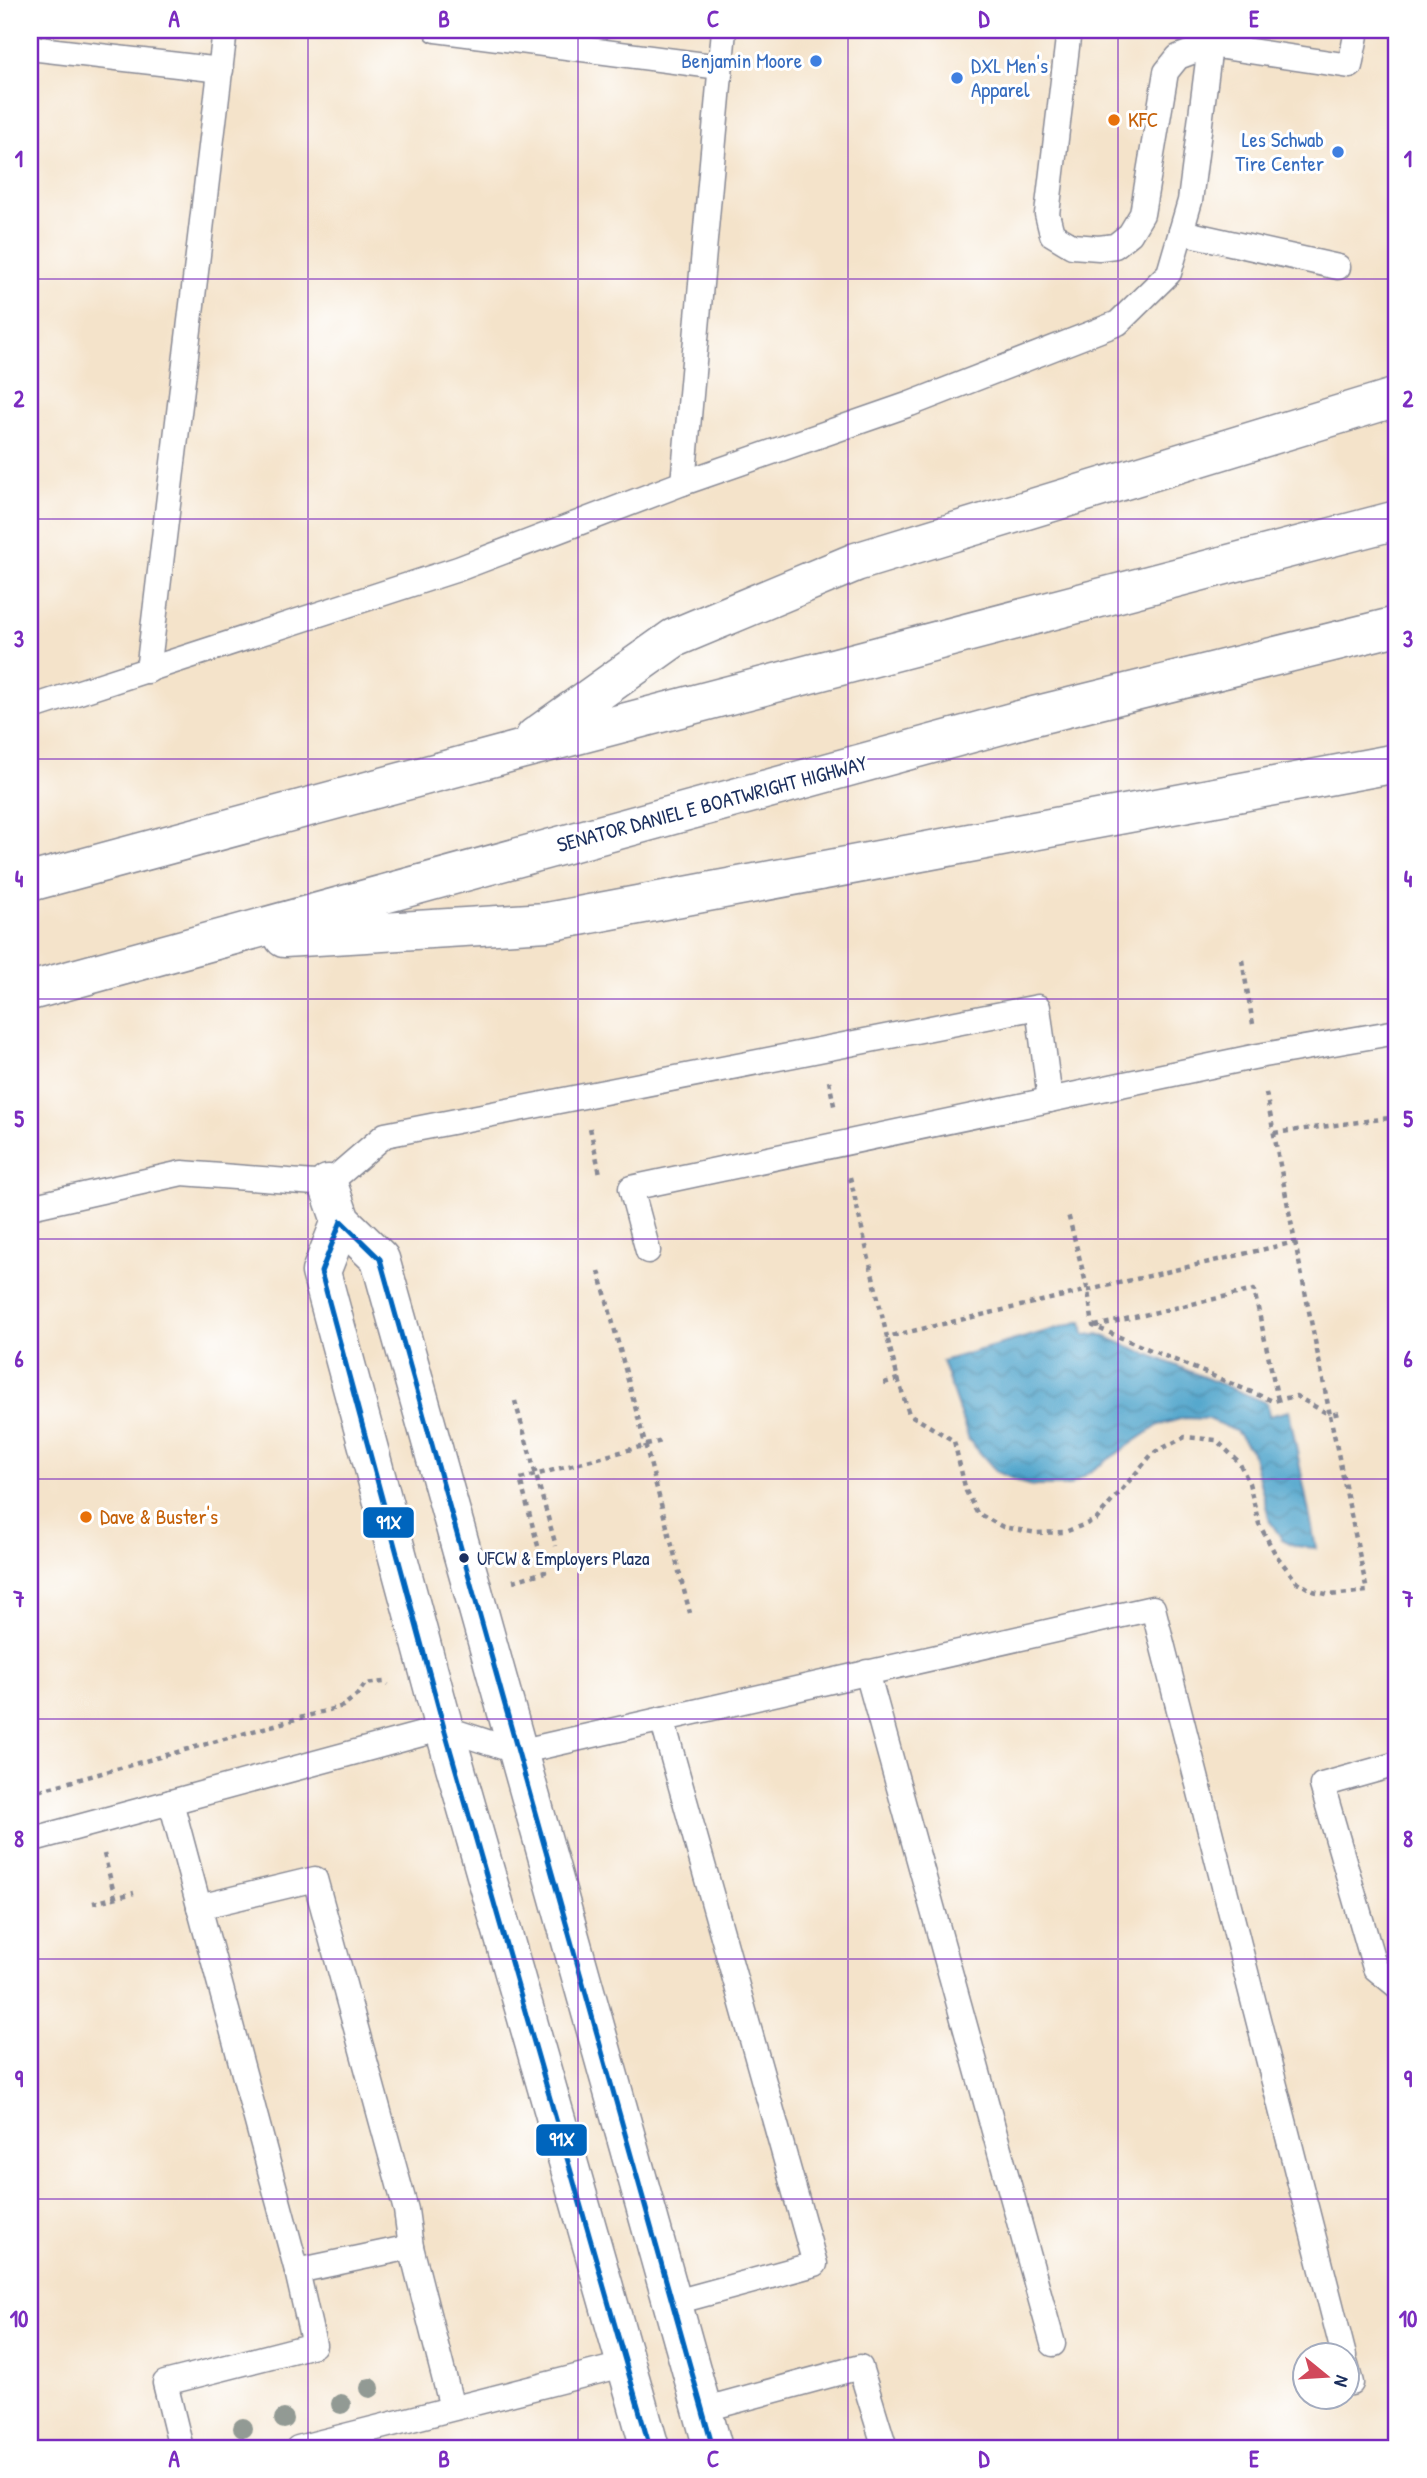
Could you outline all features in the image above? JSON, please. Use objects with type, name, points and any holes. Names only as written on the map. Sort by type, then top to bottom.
[{"type":"main road","points":[[516,751],[674,638],[856,562],[1397,397]]},
{"type":"main road","points":[[30,881],[1397,520]]},
{"type":"main road","name":"SENATOR DANIEL E BOATWRIGHT HIGHWAY","points":[[30,991],[1034,716],[1397,626]]},
{"type":"main road","points":[[205,943],[547,922],[1397,763]]},
{"type":"main road","points":[[328,1184],[341,1221],[380,1259],[713,2448]]},
{"type":"main road","points":[[341,1221],[321,1272],[444,1728],[650,2448]]},
{"type":"main road","points":[[627,2364],[685,2351]]},
{"type":"lane","points":[[148,671],[225,30]]},
{"type":"lane","points":[[436,30],[720,67]]},
{"type":"lane","points":[[683,483],[724,30]]},
{"type":"lane","points":[[1069,30],[1047,214],[1052,234],[1072,246],[1099,248],[1115,246],[1130,234],[1142,214],[1166,72],[1178,57],[1211,37],[1350,66],[1357,30]]},
{"type":"lane","points":[[30,708],[458,569],[683,483],[910,404],[1118,323],[1169,274],[1190,201],[1211,37]]},
{"type":"lane","points":[[30,48],[221,69]]},
{"type":"lane","points":[[1181,232],[1338,267]]},
{"type":"lane","points":[[30,1207],[182,1172],[328,1184],[385,1135],[1038,1007],[1050,1100]]},
{"type":"lane","points":[[648,1251],[631,1188],[1258,1056],[1397,1032]]},
{"type":"lane","points":[[30,1840],[444,1728],[518,1752],[1153,1608],[1340,2342]]},
{"type":"lane","points":[[867,1672],[1053,2344]]},
{"type":"lane","points":[[662,1719],[815,2264],[672,2303]]},
{"type":"lane","points":[[1397,1764],[1322,1785],[1375,1968],[1397,1986]]},
{"type":"lane","points":[[171,1802],[297,2271],[314,2345],[164,2383],[181,2448]]},
{"type":"lane","points":[[199,1907],[315,1879],[406,2210],[411,2247],[452,2408]]},
{"type":"lane","points":[[297,2271],[411,2247]]},
{"type":"lane","points":[[298,2448],[627,2364]]},
{"type":"lane","points":[[702,2410],[860,2367],[885,2448]]},
{"type":"path","points":[[821,1049],[887,1336],[909,1413],[954,1441],[966,1491],[976,1513],[1003,1528],[1037,1533],[1065,1532],[1096,1520],[1153,1452],[1185,1437],[1216,1440],[1239,1462],[1249,1483],[1259,1524],[1276,1555],[1297,1582],[1313,1591],[1330,1595],[1367,1591],[1258,1056],[1242,960]]},
{"type":"path","points":[[1274,1133],[1397,1117]]},
{"type":"path","points":[[1068,1214],[1088,1291],[1093,1326]]},
{"type":"path","points":[[887,1336],[1295,1242]]},
{"type":"path","points":[[599,1271],[690,1613]]},
{"type":"path","points":[[1093,1326],[1254,1290],[1278,1400]]},
{"type":"path","points":[[1093,1326],[1272,1401],[1296,1396],[1330,1415],[1340,1413]]},
{"type":"path","points":[[884,1383],[898,1379]]},
{"type":"path","points":[[515,1401],[556,1546]]},
{"type":"path","points":[[473,1592],[545,1572],[520,1479],[662,1441]]},
{"type":"path","points":[[30,1793],[343,1706],[357,1695],[365,1684],[384,1682],[394,1690]]},
{"type":"path","points":[[93,1903],[134,1893]]},
{"type":"water","points":[[1082,1321],[1084,1335],[1099,1334],[1267,1403],[1269,1416],[1289,1411],[1316,1548],[1296,1546],[1282,1539],[1270,1521],[1252,1452],[1236,1431],[1209,1419],[1184,1418],[1159,1425],[1069,1486],[1029,1486],[997,1472],[969,1440],[942,1361]]},
{"type":"transit line","name":"91X","points":[[650,2448],[444,1728],[321,1272],[341,1221],[380,1259],[713,2448]]},
{"type":"place","name":"Benjamin Moore","points":[[816,61]]},
{"type":"place","name":"DXL Men's Apparel","points":[[957,78]]},
{"type":"place","name":"KFC","points":[[1114,120]]},
{"type":"place","name":"Les Schwab Tire Center","points":[[1338,152]]},
{"type":"place","name":"Dave & Buster's","points":[[86,1517]]},
{"type":"place","name":"UFCW & Employers Plaza","points":[[464,1558]]}]
